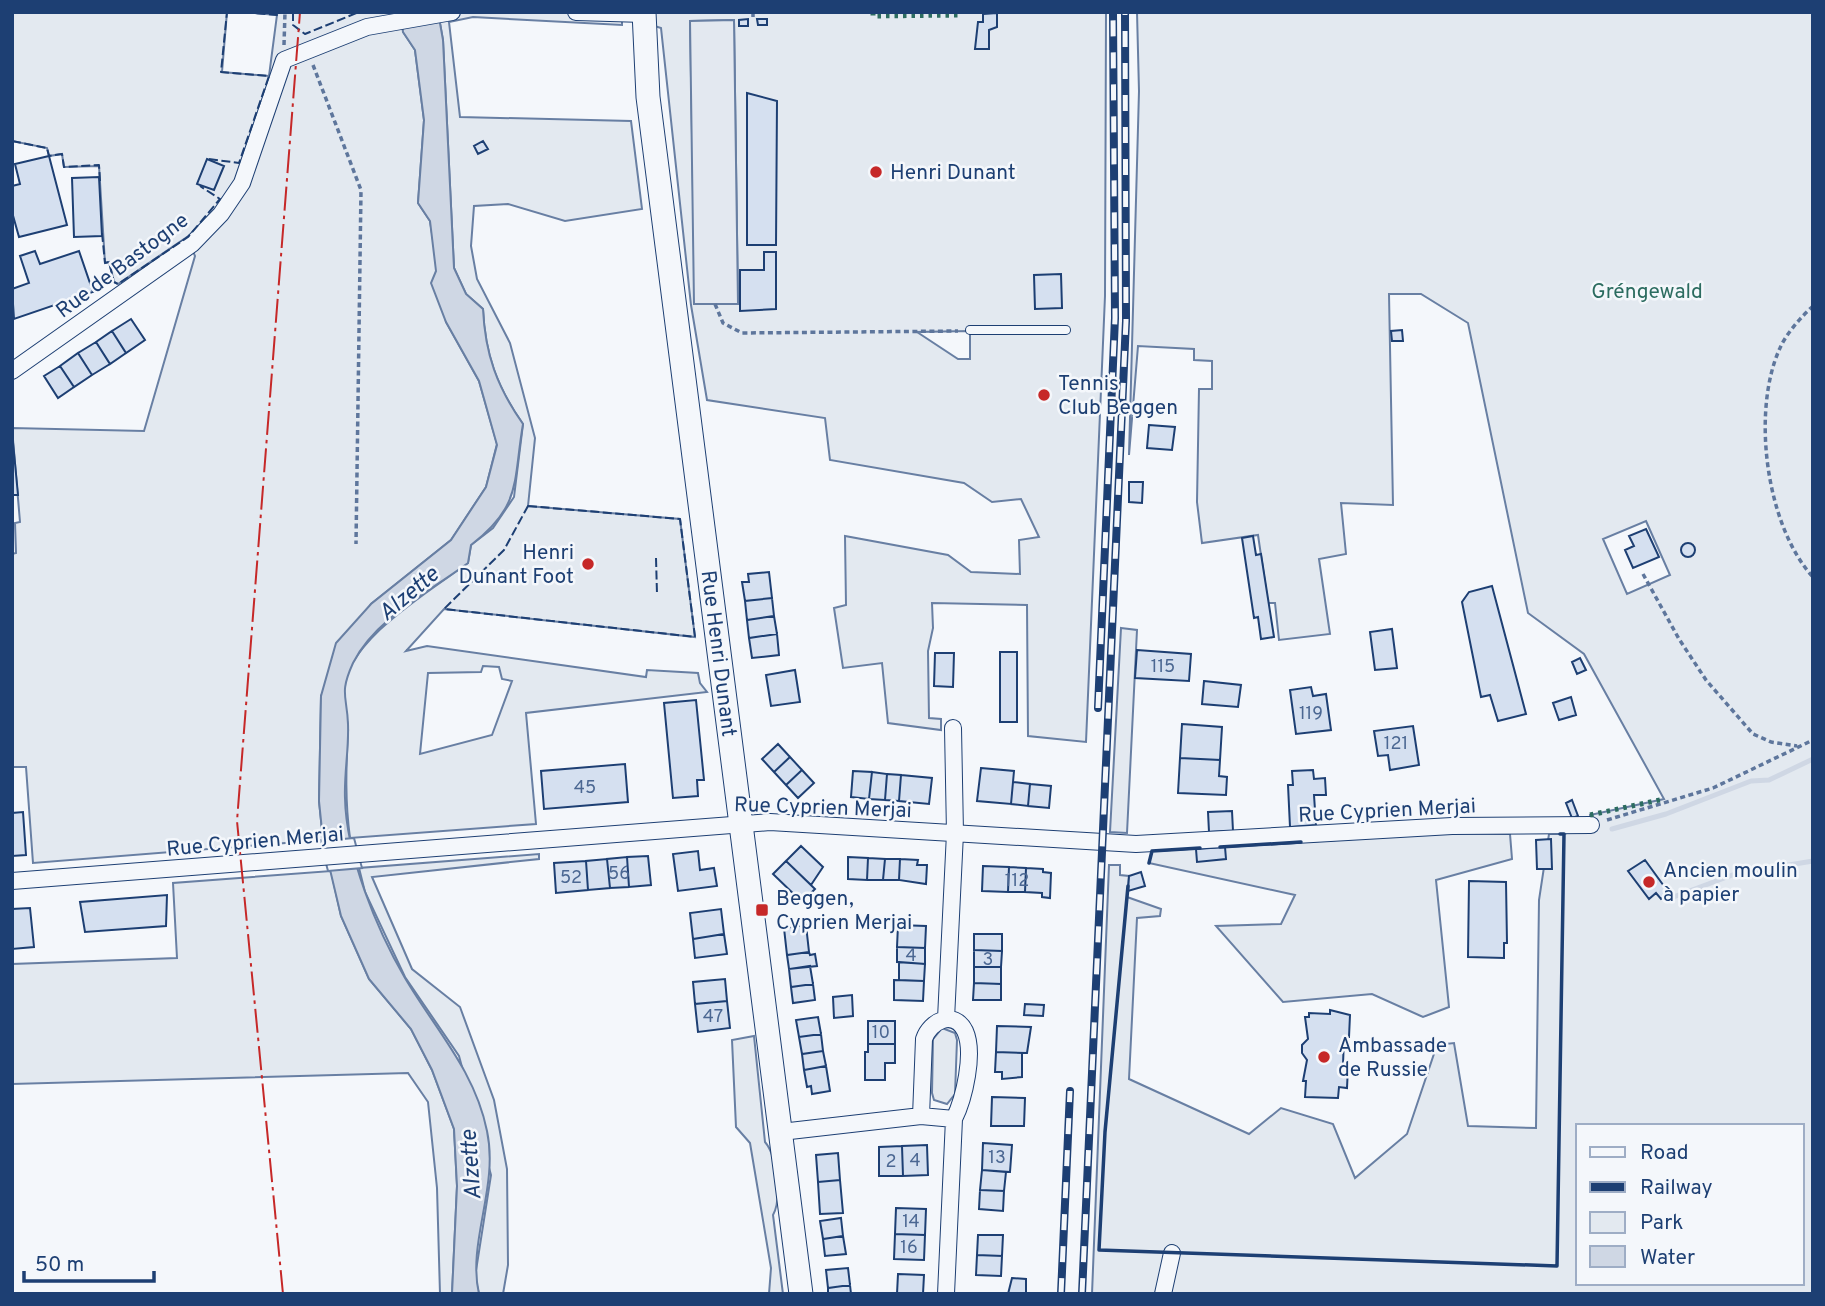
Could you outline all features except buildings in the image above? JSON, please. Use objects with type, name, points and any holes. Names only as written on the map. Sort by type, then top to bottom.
[{"type":"main road","name":"Rue Henri Dunant","points":[[644,13],[648,97],[801,1294]]},
{"type":"street","points":[[284,60],[367,27],[452,12]]},
{"type":"street","points":[[576,12],[644,13]]},
{"type":"street","name":"Rue de Bastogne","points":[[12,371],[192,244],[222,214],[242,183],[284,60]]},
{"type":"street","points":[[946,1019],[955,833],[953,728]]},
{"type":"street","name":"Rue Cyprien Merjai","points":[[12,881],[771,822],[1136,844],[1452,826],[1591,825]]},
{"type":"street","points":[[921,1116],[924,1039],[927,1029],[936,1021],[946,1019],[957,1022],[964,1030],[967,1040],[965,1095],[954,1119],[946,1294]]},
{"type":"street","points":[[781,1132],[921,1116],[954,1119]]},
{"type":"street","points":[[1163,1294],[1172,1253]]},
{"type":"lane","points":[[970,330],[1066,330]]},
{"type":"path","points":[[284,60],[285,12]]},
{"type":"path","points":[[753,12],[753,19]]},
{"type":"path","points":[[307,50],[361,190],[356,544]]},
{"type":"path","points":[[715,304],[723,323],[742,333],[970,330]]},
{"type":"path","points":[[1813,306],[1780,347],[1769,381],[1766,446],[1773,501],[1786,535],[1813,577]]},
{"type":"path","points":[[1643,574],[1679,639],[1706,680],[1753,734],[1771,743],[1797,746]]},
{"type":"path","points":[[1591,825],[1713,788],[1813,740]]},
{"type":"green space","points":[[12,12],[227,12],[222,72],[269,76],[277,15],[244,12],[401,12],[403,32],[415,50],[424,120],[418,203],[430,221],[446,322],[479,381],[497,444],[486,487],[451,540],[371,604],[321,696],[319,801],[323,840],[33,863],[26,767],[12,767],[12,554],[16,553],[15,523],[20,522],[12,428],[144,431],[195,256],[187,237],[118,284],[114,282],[109,262],[105,263],[99,166],[64,167],[62,154],[49,156],[47,148],[12,141]]},
{"type":"green space","points":[[438,12],[622,12],[622,25],[473,17],[449,22],[460,117],[631,121],[642,209],[565,221],[508,204],[474,206],[471,246],[477,279],[510,343],[535,438],[528,506],[680,519],[695,637],[444,609],[406,651],[427,646],[646,677],[647,670],[698,673],[700,683],[707,692],[526,713],[536,824],[350,838],[346,785],[348,727],[342,695],[346,675],[373,637],[412,603],[468,563],[471,545],[493,528],[514,497],[523,424],[506,397],[494,370],[486,341],[483,309],[466,294],[454,268],[443,40]],"holes":[[[483,666],[499,667],[502,679],[512,681],[492,735],[420,754],[428,673],[481,672]]]},
{"type":"green space","points":[[644,12],[1106,12],[1105,296],[1086,742],[1028,736],[1027,605],[932,603],[933,628],[928,651],[929,718],[941,719],[941,730],[888,723],[882,663],[843,668],[834,608],[846,605],[845,536],[948,555],[971,572],[1020,574],[1019,540],[1039,537],[1021,499],[992,502],[964,483],[830,460],[825,418],[707,400],[691,305],[661,28],[645,23]],"holes":[[[734,20],[738,303],[695,304],[690,21]],[[970,331],[970,359],[958,359],[917,332]]]},
{"type":"green space","name":"Gréngewald","points":[[1137,12],[1813,12],[1813,1294],[1092,1294],[1109,865],[1120,865],[1120,875],[1129,876],[1127,897],[1161,909],[1160,916],[1137,918],[1129,1079],[1249,1134],[1281,1108],[1333,1124],[1355,1178],[1407,1134],[1437,1045],[1454,1043],[1468,1126],[1536,1128],[1539,900],[1549,834],[1564,834],[1591,825],[1590,815],[1664,799],[1584,654],[1528,613],[1468,323],[1421,294],[1389,294],[1393,505],[1341,503],[1346,554],[1319,559],[1330,634],[1279,640],[1275,603],[1268,603],[1258,535],[1202,543],[1197,502],[1199,389],[1212,389],[1212,361],[1194,360],[1194,349],[1138,346],[1129,455],[1139,91]],"holes":[[[1646,521],[1670,575],[1627,594],[1603,539]]]},
{"type":"green space","points":[[1121,628],[1137,630],[1127,833],[1110,832]]},
{"type":"green space","points":[[1452,833],[1510,834],[1512,859],[1436,880],[1449,1007],[1423,1017],[1372,994],[1283,1002],[1216,926],[1281,924],[1295,895],[1149,863],[1152,851]]},
{"type":"green space","points":[[539,854],[539,859],[372,877],[412,969],[460,1007],[494,1100],[507,1169],[508,1265],[503,1294],[479,1294],[475,1277],[491,1175],[459,1056],[405,977],[365,892],[359,868]]},
{"type":"green space","points":[[331,871],[341,916],[369,979],[411,1029],[432,1070],[454,1129],[457,1186],[452,1294],[440,1294],[437,1188],[428,1102],[408,1073],[12,1084],[12,964],[177,958],[173,883]]},
{"type":"green space","points":[[942,1028],[955,1033],[957,1040],[955,1094],[947,1104],[934,1100],[932,1093],[933,1039]]},
{"type":"green space","points":[[754,1036],[765,1142],[773,1157],[777,1178],[777,1199],[773,1215],[783,1294],[769,1294],[771,1268],[750,1143],[736,1127],[732,1040]]},
{"type":"shaded area","points":[[734,20],[738,304],[694,304],[690,21]]},
{"type":"water","name":"Alzette","points":[[401,12],[438,12],[443,40],[454,268],[466,294],[483,309],[486,341],[494,370],[506,397],[523,424],[516,477],[507,505],[499,518],[471,545],[468,563],[389,619],[363,647],[353,663],[345,688],[348,733],[345,798],[351,843],[374,915],[405,978],[464,1070],[481,1109],[487,1131],[489,1173],[477,1254],[479,1294],[452,1294],[457,1186],[454,1129],[432,1070],[411,1029],[369,979],[341,916],[323,840],[319,801],[321,696],[336,643],[371,604],[451,540],[486,487],[497,445],[479,381],[446,322],[431,283],[436,271],[430,221],[418,203],[424,120],[415,50],[403,32]]},
{"type":"pier","points":[[354,838],[362,868],[328,871],[320,841]]},
{"type":"waterway","points":[[1612,829],[1666,814],[1751,781],[1769,780],[1813,759]]},
{"type":"waterway","points":[[1668,899],[1735,874],[1813,861]]},
{"type":"railway","points":[[1098,708],[1115,318],[1113,12]]},
{"type":"railway","points":[[1082,1294],[1126,321],[1125,12]]},
{"type":"railway","points":[[1061,1294],[1070,1091]]},
{"type":"hedge","points":[[873,12],[873,16],[961,15],[961,12]]},
{"type":"hedge","points":[[1590,815],[1664,799]]},
{"type":"fence","points":[[209,159],[239,163],[269,76],[221,72],[227,12]]},
{"type":"fence","points":[[244,12],[277,15],[277,12]]},
{"type":"fence","points":[[293,12],[293,25],[305,34],[359,12]]},
{"type":"fence","points":[[12,141],[47,148],[49,156],[62,154],[64,167],[99,165],[100,181]]},
{"type":"fence","points":[[102,233],[105,263],[109,262],[114,282],[118,284],[188,237],[220,199],[200,186]]},
{"type":"fence","points":[[528,506],[680,519],[695,637],[444,609],[504,550],[528,506]]},
{"type":"fence","points":[[656,558],[657,594]]},
{"type":"wall","points":[[1128,886],[1105,1132],[1099,1250],[1557,1266],[1564,834],[1560,834]]},
{"type":"wall","points":[[1220,847],[1301,842]]},
{"type":"wall","points":[[1149,863],[1152,851],[1200,848]]},
{"type":"power","points":[[283,1294],[237,821],[300,12]]},
{"type":"place","name":"Henri Dunant","points":[[876,172]]},
{"type":"place","name":"Tennis Club Beggen","points":[[1044,395]]},
{"type":"place","name":"Henri Dunant Foot","points":[[588,564]]},
{"type":"place","name":"Ancien moulin à papier","points":[[1649,882]]},
{"type":"place","name":"Beggen, Cyprien Merjai","points":[[762,910]]},
{"type":"place","name":"Ambassade de Russie","points":[[1324,1057]]}]
